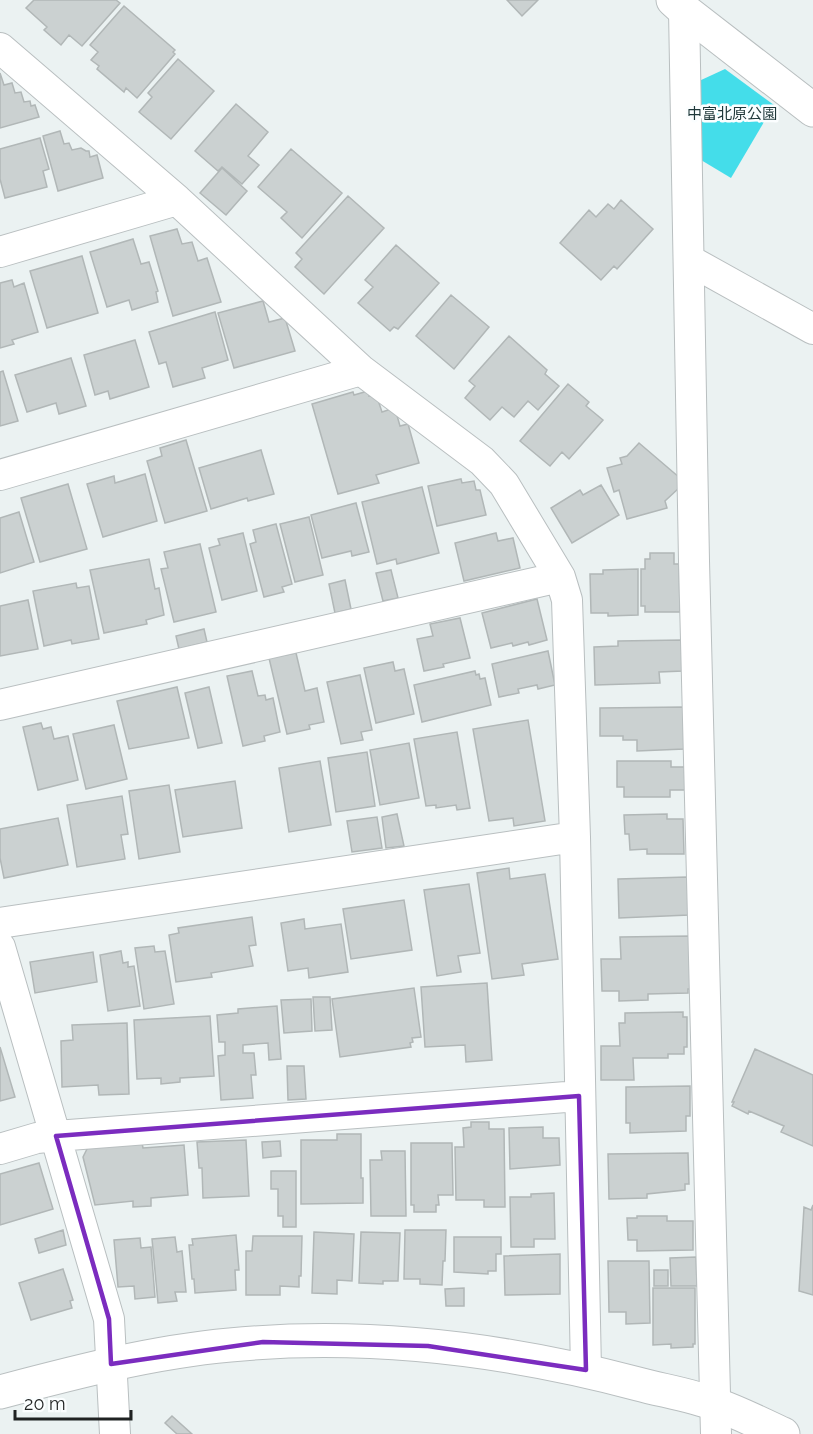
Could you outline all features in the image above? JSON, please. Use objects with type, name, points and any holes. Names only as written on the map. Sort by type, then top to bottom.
[{"type":"street","points":[[679,5],[813,110]]},
{"type":"street","points":[[679,5],[689,260],[716,1419]]},
{"type":"street","points":[[0,48],[177,200],[361,370],[482,461],[504,484],[560,577],[567,600],[575,837],[586,1370]]},
{"type":"street","points":[[0,252],[177,200]]},
{"type":"street","points":[[689,260],[813,329]]},
{"type":"street","points":[[0,475],[361,370]]},
{"type":"street","points":[[0,705],[560,577]]},
{"type":"street","points":[[0,923],[575,837]]},
{"type":"street","points":[[0,946],[109,1319],[115,1434]]},
{"type":"street","points":[[0,1149],[38,1138],[56,1136],[579,1096]]},
{"type":"street","points":[[0,1392],[111,1364],[228,1345],[353,1341],[471,1350],[586,1370],[716,1419],[783,1434]]},
{"type":"highlighted area","points":[[579,1096],[586,1370],[428,1346],[263,1342],[111,1364],[109,1319],[56,1136]]},
{"type":"green space","name":"中富北原公園","points":[[725,69],[774,105],[731,178],[701,160],[699,81]]},
{"type":"building","points":[[34,0],[116,0],[120,3],[82,46],[69,35],[61,45],[44,30],[47,27],[26,8]]},
{"type":"building","points":[[507,0],[538,0],[522,16]]},
{"type":"building","points":[[124,6],[175,50],[173,52],[175,54],[137,98],[126,88],[124,92],[97,69],[99,66],[91,60],[98,52],[90,45]]},
{"type":"building","points":[[178,59],[214,91],[171,139],[139,112],[152,97],[148,93]]},
{"type":"building","points":[[0,73],[4,85],[12,83],[15,93],[21,92],[24,102],[30,101],[31,106],[35,105],[39,117],[0,128]]},
{"type":"building","points":[[236,104],[268,132],[248,156],[259,165],[242,184],[222,167],[218,171],[195,151]]},
{"type":"building","points":[[60,131],[64,144],[69,143],[72,150],[81,148],[89,151],[90,157],[97,155],[103,178],[58,191],[43,136]]},
{"type":"building","points":[[40,138],[49,169],[43,171],[47,187],[5,198],[0,179],[0,149]]},
{"type":"building","points":[[291,149],[342,193],[302,238],[281,218],[287,212],[258,187]]},
{"type":"building","points":[[222,168],[247,191],[226,215],[200,193]]},
{"type":"building","points":[[348,196],[384,228],[324,294],[295,267],[302,259],[296,253]]},
{"type":"building","points":[[621,200],[653,229],[617,269],[614,266],[601,280],[560,243],[589,210],[596,217],[608,204],[614,209]]},
{"type":"building","points":[[177,229],[182,244],[192,242],[198,261],[207,258],[221,302],[173,316],[150,236]]},
{"type":"building","points":[[133,239],[141,264],[149,262],[158,291],[156,292],[158,302],[132,310],[129,300],[107,307],[90,252]]},
{"type":"building","points":[[396,245],[439,283],[398,329],[394,327],[390,331],[358,303],[373,287],[365,280]]},
{"type":"building","points":[[82,256],[98,313],[47,328],[30,271]]},
{"type":"building","points":[[12,280],[14,287],[24,283],[38,332],[12,340],[14,344],[0,348],[0,283]]},
{"type":"building","points":[[451,295],[489,327],[454,369],[416,336]]},
{"type":"building","points":[[263,301],[269,322],[285,318],[295,351],[234,368],[218,313]]},
{"type":"building","points":[[215,312],[228,360],[202,368],[205,378],[173,387],[166,362],[159,364],[149,332]]},
{"type":"building","points":[[509,336],[547,370],[545,374],[559,386],[538,410],[528,401],[514,417],[502,407],[490,420],[465,398],[475,386],[469,381]]},
{"type":"building","points":[[135,340],[149,387],[110,399],[108,391],[95,395],[84,355]]},
{"type":"building","points":[[71,358],[86,406],[59,414],[56,403],[27,412],[15,375]]},
{"type":"building","points":[[3,371],[18,421],[0,426],[0,372]]},
{"type":"building","points":[[568,384],[589,402],[586,406],[603,420],[569,459],[562,452],[550,466],[520,441]]},
{"type":"building","points":[[368,391],[369,396],[376,394],[382,412],[391,409],[396,412],[400,426],[408,424],[419,463],[376,475],[379,483],[338,494],[312,404],[353,392],[354,395]]},
{"type":"building","points":[[186,440],[207,511],[165,523],[147,461],[162,456],[160,448]]},
{"type":"building","points":[[639,443],[680,478],[679,488],[665,501],[667,508],[627,519],[619,490],[614,492],[607,468],[622,464],[620,458],[627,456]]},
{"type":"building","points":[[261,450],[274,494],[248,501],[247,498],[211,509],[199,468]]},
{"type":"building","points":[[145,474],[157,521],[103,537],[87,484],[114,476],[115,483]]},
{"type":"building","points":[[461,479],[462,483],[474,481],[476,490],[480,490],[486,515],[437,526],[428,486]]},
{"type":"building","points":[[68,484],[87,549],[40,562],[21,498]]},
{"type":"building","points":[[601,485],[619,515],[572,543],[551,508],[580,490],[583,495]]},
{"type":"building","points":[[422,487],[439,553],[397,564],[396,559],[377,564],[362,502]]},
{"type":"building","points":[[356,503],[369,552],[352,556],[351,551],[322,558],[311,515]]},
{"type":"building","points":[[19,512],[34,562],[0,573],[0,518]]},
{"type":"building","points":[[309,517],[323,575],[295,582],[280,524]]},
{"type":"building","points":[[276,524],[292,584],[282,587],[284,592],[264,597],[250,544],[256,542],[253,530]]},
{"type":"building","points":[[243,533],[257,591],[222,600],[209,548],[220,545],[218,539]]},
{"type":"building","points":[[496,533],[498,541],[513,538],[520,568],[464,581],[455,543]]},
{"type":"building","points":[[200,544],[216,612],[174,622],[161,569],[168,568],[164,552]]},
{"type":"building","points":[[650,553],[674,553],[674,564],[679,564],[680,612],[645,612],[645,606],[641,606],[641,569],[645,569],[645,559],[650,559]]},
{"type":"building","points":[[149,559],[155,589],[159,588],[164,615],[146,620],[147,624],[104,633],[90,570]]},
{"type":"building","points":[[638,569],[638,615],[608,616],[608,613],[591,613],[590,574],[603,574],[603,570]]},
{"type":"building","points":[[391,570],[398,598],[383,601],[376,573]]},
{"type":"building","points":[[345,580],[351,609],[335,613],[329,584]]},
{"type":"building","points":[[76,583],[77,588],[89,586],[99,639],[72,644],[71,640],[44,646],[33,591]]},
{"type":"building","points":[[537,599],[547,640],[529,645],[528,642],[513,646],[512,643],[491,648],[482,613]]},
{"type":"building","points":[[28,600],[38,649],[0,656],[0,606]]},
{"type":"building","points":[[460,618],[470,658],[424,671],[417,639],[433,636],[430,624]]},
{"type":"building","points":[[204,629],[207,642],[179,649],[176,636]]},
{"type":"building","points":[[682,640],[683,671],[659,672],[660,683],[595,685],[594,647],[618,646],[618,641]]},
{"type":"building","points":[[548,651],[555,685],[538,689],[537,685],[518,689],[519,693],[499,697],[492,664]]},
{"type":"building","points":[[296,653],[305,691],[317,688],[324,722],[309,725],[310,729],[287,734],[269,658]]},
{"type":"building","points":[[393,662],[395,671],[404,669],[414,714],[376,723],[364,668]]},
{"type":"building","points":[[252,671],[258,696],[265,695],[266,700],[273,698],[280,732],[264,736],[265,741],[243,746],[227,676]]},
{"type":"building","points":[[475,671],[476,675],[479,674],[480,679],[485,678],[491,705],[422,722],[414,685]]},
{"type":"building","points":[[360,675],[372,730],[361,732],[363,740],[341,744],[327,682]]},
{"type":"building","points":[[177,687],[189,738],[129,749],[117,701]]},
{"type":"building","points":[[209,687],[222,743],[198,748],[185,693]]},
{"type":"building","points":[[684,707],[684,749],[637,751],[637,740],[623,740],[623,736],[600,736],[600,708]]},
{"type":"building","points":[[528,720],[545,821],[514,826],[513,818],[489,821],[473,729]]},
{"type":"building","points":[[41,723],[43,729],[51,727],[54,739],[68,736],[78,780],[38,790],[23,727]]},
{"type":"building","points":[[114,725],[127,779],[86,789],[73,734]]},
{"type":"building","points":[[457,732],[470,808],[457,810],[456,805],[436,808],[436,805],[426,806],[414,739]]},
{"type":"building","points":[[409,743],[419,798],[380,805],[370,750]]},
{"type":"building","points":[[367,752],[375,806],[336,812],[328,758]]},
{"type":"building","points":[[320,761],[331,825],[289,832],[279,768]]},
{"type":"building","points":[[617,761],[671,761],[671,767],[685,767],[685,790],[670,790],[670,797],[624,797],[624,787],[617,787]]},
{"type":"building","points":[[235,781],[242,828],[183,837],[175,790]]},
{"type":"building","points":[[169,785],[180,852],[139,859],[129,791]]},
{"type":"building","points":[[122,796],[128,834],[121,835],[125,859],[77,867],[67,805]]},
{"type":"building","points":[[397,814],[404,846],[386,848],[382,817]]},
{"type":"building","points":[[667,814],[667,819],[683,819],[684,854],[647,854],[647,849],[630,850],[629,834],[625,834],[624,815]]},
{"type":"building","points":[[377,817],[382,848],[352,852],[347,821]]},
{"type":"building","points":[[58,818],[68,865],[4,878],[0,858],[0,829]]},
{"type":"building","points":[[509,868],[510,879],[545,874],[558,959],[522,964],[524,975],[492,979],[477,873]]},
{"type":"building","points":[[687,877],[689,915],[619,918],[618,879]]},
{"type":"building","points":[[469,884],[480,953],[458,956],[461,972],[437,976],[424,890]]},
{"type":"building","points":[[404,900],[412,950],[351,959],[343,909]]},
{"type":"building","points":[[252,917],[256,945],[249,946],[253,966],[211,973],[212,977],[176,982],[169,935],[179,933],[178,928]]},
{"type":"building","points":[[304,919],[305,929],[341,924],[348,972],[309,978],[308,968],[288,971],[281,923]]},
{"type":"building","points":[[690,936],[691,989],[688,989],[688,993],[648,994],[648,1000],[619,1001],[619,991],[602,991],[601,959],[621,959],[620,937]]},
{"type":"building","points":[[154,946],[155,952],[165,951],[174,1004],[144,1009],[135,948]]},
{"type":"building","points":[[121,951],[123,963],[128,962],[128,967],[134,966],[140,1006],[108,1011],[100,955]]},
{"type":"building","points":[[93,952],[97,982],[35,993],[30,962]]},
{"type":"building","points":[[487,983],[492,1060],[466,1062],[465,1045],[425,1047],[421,987]]},
{"type":"building","points":[[414,988],[421,1037],[412,1038],[411,1047],[340,1057],[332,999]]},
{"type":"building","points":[[313,997],[330,997],[332,1030],[315,1031]]},
{"type":"building","points":[[311,999],[312,1031],[284,1033],[281,1000]]},
{"type":"building","points":[[277,1006],[281,1059],[269,1060],[268,1043],[243,1045],[243,1053],[254,1053],[256,1075],[251,1075],[253,1098],[221,1100],[218,1056],[225,1055],[225,1042],[219,1042],[217,1015],[238,1013],[238,1009]]},
{"type":"building","points":[[683,1012],[683,1017],[687,1017],[687,1047],[684,1047],[684,1054],[668,1054],[668,1058],[633,1058],[634,1080],[601,1080],[601,1046],[620,1046],[619,1023],[625,1023],[625,1013]]},
{"type":"building","points":[[210,1016],[214,1076],[180,1078],[180,1082],[161,1084],[161,1078],[137,1079],[134,1020]]},
{"type":"building","points":[[127,1023],[129,1094],[99,1095],[98,1085],[62,1087],[61,1041],[73,1040],[72,1025]]},
{"type":"building","points":[[0,1047],[15,1097],[0,1101]]},
{"type":"building","points":[[755,1049],[813,1075],[813,1146],[781,1132],[784,1126],[732,1106]]},
{"type":"building","points":[[287,1066],[304,1066],[306,1099],[288,1100]]},
{"type":"building","points":[[690,1086],[690,1116],[686,1116],[686,1131],[630,1133],[630,1123],[626,1123],[626,1087]]},
{"type":"building","points":[[471,1122],[489,1122],[489,1129],[504,1129],[505,1207],[484,1207],[484,1200],[456,1200],[455,1147],[464,1147],[463,1128],[471,1127]]},
{"type":"building","points":[[543,1127],[543,1138],[559,1138],[560,1165],[510,1169],[509,1128]]},
{"type":"building","points":[[337,1134],[361,1134],[363,1203],[301,1204],[301,1140],[337,1140]]},
{"type":"building","points":[[246,1140],[249,1196],[203,1198],[202,1168],[199,1168],[197,1142]]},
{"type":"building","points":[[280,1141],[281,1156],[263,1158],[262,1142]]},
{"type":"building","points":[[142,1143],[143,1148],[184,1145],[188,1195],[151,1198],[151,1206],[133,1207],[133,1201],[95,1205],[83,1157],[88,1147]]},
{"type":"building","points":[[411,1143],[452,1143],[453,1195],[438,1195],[439,1205],[436,1205],[436,1212],[414,1212],[414,1205],[411,1205]]},
{"type":"building","points":[[381,1151],[405,1151],[406,1216],[371,1216],[370,1160],[382,1160]]},
{"type":"building","points":[[688,1153],[689,1184],[685,1184],[685,1190],[647,1194],[647,1198],[609,1199],[608,1154]]},
{"type":"building","points":[[39,1163],[53,1209],[0,1225],[0,1174]]},
{"type":"building","points":[[271,1171],[296,1171],[296,1227],[283,1227],[283,1216],[278,1216],[278,1189],[271,1189]]},
{"type":"building","points":[[554,1193],[555,1239],[534,1239],[534,1247],[511,1247],[510,1197],[531,1197],[531,1194]]},
{"type":"building","points":[[813,1205],[813,1295],[799,1291],[804,1207],[811,1210]]},
{"type":"building","points":[[637,1216],[667,1216],[667,1221],[693,1221],[693,1250],[637,1251],[637,1240],[628,1240],[627,1218],[637,1218]]},
{"type":"building","points":[[63,1230],[66,1245],[39,1253],[35,1239]]},
{"type":"building","points":[[405,1230],[446,1230],[442,1285],[420,1284],[420,1279],[404,1279]]},
{"type":"building","points":[[314,1232],[354,1234],[352,1281],[337,1280],[337,1294],[312,1293]]},
{"type":"building","points":[[361,1232],[400,1233],[398,1281],[383,1281],[383,1284],[359,1283]]},
{"type":"building","points":[[236,1235],[239,1270],[235,1270],[236,1290],[195,1293],[189,1245],[193,1245],[192,1239]]},
{"type":"building","points":[[253,1236],[302,1236],[299,1287],[280,1286],[280,1295],[246,1295],[246,1251],[252,1251]]},
{"type":"building","points":[[175,1237],[177,1252],[182,1251],[186,1292],[175,1292],[177,1301],[158,1303],[152,1239]]},
{"type":"building","points":[[454,1237],[501,1237],[501,1254],[496,1254],[496,1271],[488,1271],[488,1274],[454,1272]]},
{"type":"building","points":[[140,1238],[141,1248],[151,1247],[155,1297],[135,1299],[134,1286],[118,1287],[114,1240]]},
{"type":"building","points":[[560,1254],[560,1294],[505,1295],[504,1256]]},
{"type":"building","points":[[696,1257],[697,1286],[671,1286],[670,1258]]},
{"type":"building","points":[[608,1261],[649,1261],[650,1323],[626,1324],[626,1312],[609,1312]]},
{"type":"building","points":[[63,1269],[73,1300],[70,1301],[72,1308],[31,1320],[19,1283]]},
{"type":"building","points":[[654,1270],[668,1270],[668,1286],[654,1286]]},
{"type":"building","points":[[464,1288],[464,1306],[446,1306],[445,1289]]},
{"type":"building","points":[[653,1288],[695,1288],[695,1344],[693,1347],[671,1348],[671,1344],[653,1345]]},
{"type":"building","points":[[172,1416],[192,1434],[177,1434],[165,1423]]}]
